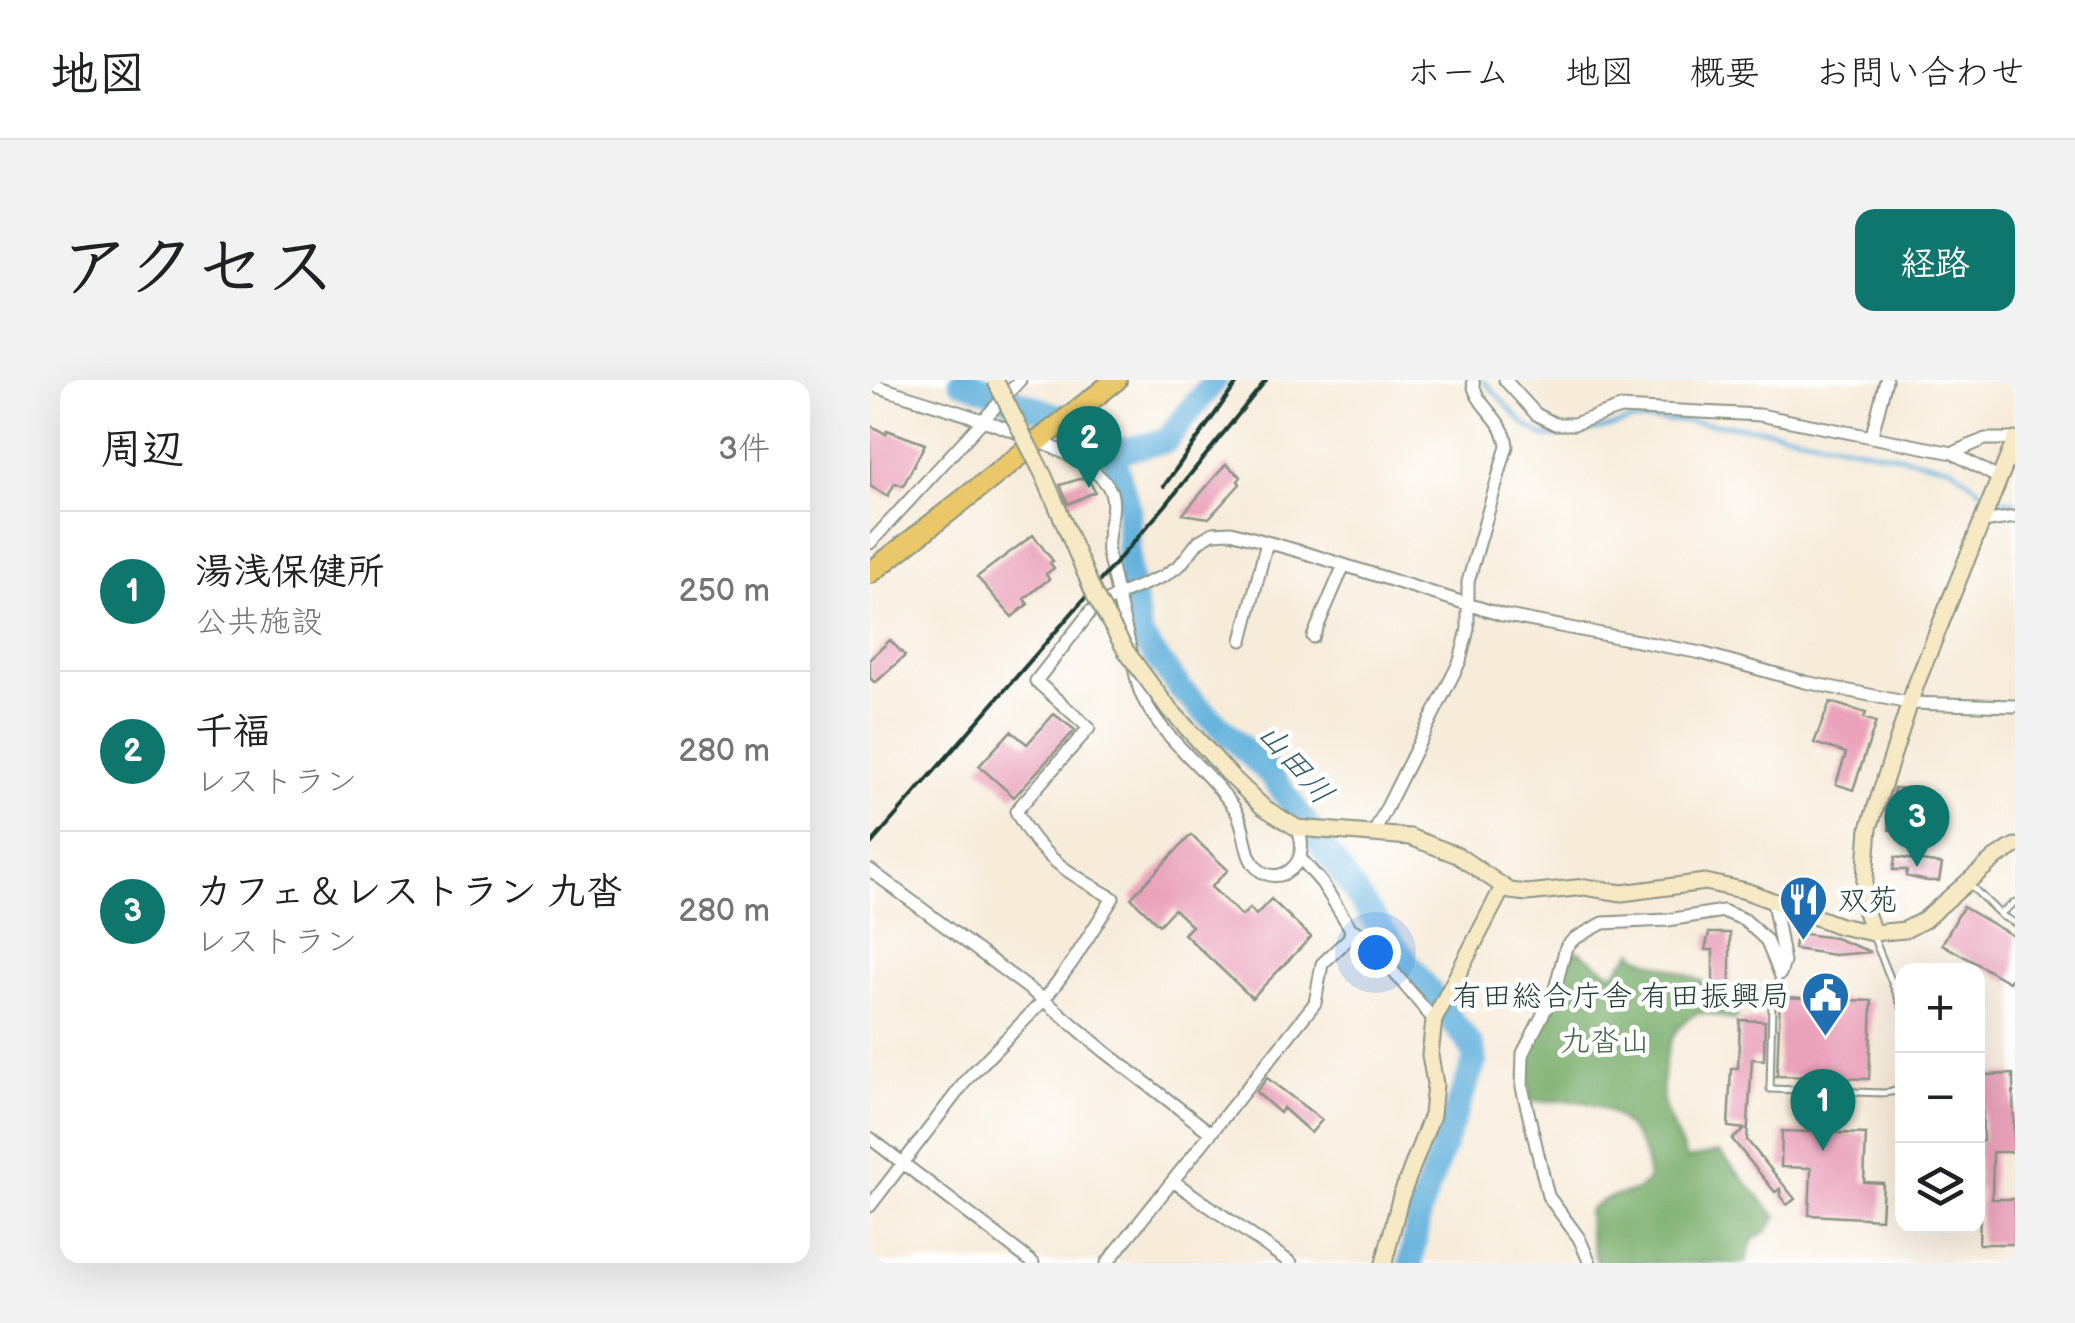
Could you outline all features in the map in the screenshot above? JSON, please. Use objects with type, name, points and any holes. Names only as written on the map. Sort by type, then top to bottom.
[{"type":"highway","points":[[870,573],[1116,380]]},
{"type":"street","points":[[996,380],[1044,476],[1095,596],[1126,651],[1166,705],[1230,775],[1263,807],[1297,828],[1410,837],[1439,846],[1519,893],[1586,888],[1622,892],[1705,882],[1872,933],[1894,933],[1914,926],[2015,837]]},
{"type":"street","points":[[870,542],[1020,380]]},
{"type":"street","points":[[1374,833],[1460,661],[1468,629],[1472,567],[1507,446],[1504,430],[1477,395],[1473,380]]},
{"type":"street","points":[[1505,380],[1536,414],[1555,424],[1574,424],[1620,408],[1760,415],[1953,453],[1998,482]]},
{"type":"street","points":[[1872,435],[1886,380]]},
{"type":"street","points":[[870,384],[1043,439],[1082,461],[1110,489],[1113,507],[1106,538],[1142,695],[1233,806],[1243,823],[1251,860],[1262,872],[1280,874],[1301,859],[1302,840],[1297,828]]},
{"type":"street","points":[[1872,933],[1863,903],[1869,828],[1910,703],[2015,439],[1985,439],[1953,453]]},
{"type":"street","points":[[1986,515],[2015,517]]},
{"type":"street","points":[[870,1206],[968,1078],[1044,1000],[1113,898],[1052,862],[1032,839],[1016,811],[1089,728],[1036,680],[1092,612],[1118,594],[1164,576],[1180,565],[1199,541],[1213,533],[1231,532],[1267,542],[1502,615],[1701,653],[1804,682],[1910,703],[2015,706]]},
{"type":"street","points":[[1242,640],[1267,542]]},
{"type":"street","points":[[1312,636],[1344,565]]},
{"type":"street","points":[[1994,858],[2015,846]]},
{"type":"street","points":[[1301,859],[1322,882],[1351,929],[1362,934],[1434,1020]]},
{"type":"street","points":[[870,870],[1044,1000],[1211,1134]]},
{"type":"street","points":[[1384,1263],[1405,1182],[1432,1116],[1436,1084],[1430,1055],[1434,1020],[1503,887]]},
{"type":"street","points":[[1773,902],[1784,962],[1780,974]]},
{"type":"street","points":[[1590,1263],[1579,1238],[1548,1196],[1522,1086],[1523,1053],[1554,993],[1566,947],[1603,924],[1668,920],[1723,911],[1745,920],[1766,940],[1780,974]]},
{"type":"street","points":[[1108,1263],[1315,1002],[1322,964],[1350,938],[1351,929]]},
{"type":"street","points":[[870,1138],[1033,1263]]},
{"type":"street","points":[[1173,1181],[1291,1263]]},
{"type":"lane","points":[[1967,882],[2015,923]]},
{"type":"lane","points":[[2000,914],[2015,902]]},
{"type":"lane","points":[[1872,933],[1895,990]]},
{"type":"lane","points":[[1780,974],[1772,1004],[1770,1088],[1895,1092]]},
{"type":"green space","name":"九沓山","points":[[1577,950],[1613,974],[1633,951],[1638,957],[1705,983],[1736,1004],[1735,1020],[1700,1013],[1678,1029],[1667,1051],[1663,1100],[1687,1159],[1719,1152],[1777,1217],[1767,1231],[1753,1239],[1745,1263],[1597,1263],[1588,1211],[1605,1199],[1638,1190],[1648,1181],[1643,1152],[1628,1128],[1605,1109],[1576,1101],[1529,1101],[1530,1043],[1558,998],[1568,955]]},
{"type":"building","points":[[870,425],[886,434],[887,430],[925,444],[903,486],[895,483],[888,496],[870,486]]},
{"type":"building","points":[[1226,464],[1241,477],[1240,484],[1209,518],[1183,514]]},
{"type":"building","points":[[1083,478],[1095,492],[1068,504],[1060,485]]},
{"type":"building","points":[[1033,535],[1054,568],[1046,574],[1049,579],[1024,599],[1028,604],[1012,617],[977,577]]},
{"type":"building","points":[[890,640],[905,656],[875,683],[870,678],[870,659]]},
{"type":"building","points":[[1830,702],[1866,713],[1864,718],[1876,722],[1853,790],[1836,784],[1846,753],[1814,743]]},
{"type":"building","points":[[1054,714],[1075,730],[1014,797],[979,766],[1011,731],[1027,744]]},
{"type":"building","points":[[1894,788],[1919,789],[1918,807],[1902,807],[1899,831],[1889,830]]},
{"type":"building","points":[[1191,835],[1228,870],[1211,887],[1242,916],[1250,908],[1256,915],[1271,899],[1311,937],[1252,998],[1184,934],[1192,926],[1174,909],[1159,925],[1131,898]]},
{"type":"building","points":[[1895,857],[1942,864],[1939,881],[1906,876],[1907,870],[1893,870]]},
{"type":"building","points":[[1963,907],[2015,937],[2015,971],[2009,982],[1985,968],[1985,963],[1976,963],[1942,944]]},
{"type":"building","points":[[1709,933],[1730,933],[1730,983],[1713,983],[1713,950],[1705,950]]},
{"type":"building","points":[[1796,933],[1835,938],[1871,952],[1835,955],[1794,949]]},
{"type":"building","name":"有田総合庁舎 有田振興局","points":[[1780,997],[1872,1001],[1869,1079],[1830,1078],[1830,1085],[1817,1084],[1817,1077],[1777,1076]]},
{"type":"building","points":[[1740,1020],[1765,1021],[1764,1060],[1752,1059],[1747,1140],[1795,1199],[1787,1205],[1780,1189],[1775,1192],[1732,1139],[1745,1129],[1728,1127],[1731,1068],[1738,1068]]},
{"type":"building","points":[[2013,1074],[2014,1152],[1993,1152],[1992,1199],[2015,1199],[2014,1244],[1979,1244],[1979,1233],[1985,1233],[1985,1075]]},
{"type":"building","points":[[1267,1078],[1322,1120],[1311,1133],[1283,1108],[1280,1113],[1256,1092]]},
{"type":"building","points":[[1782,1131],[1866,1134],[1864,1182],[1883,1183],[1881,1219],[1809,1215],[1811,1168],[1781,1167]]},
{"type":"waterway","name":"山田川","points":[[961,380],[1090,428],[1112,452],[1129,510],[1128,567],[1140,636],[1181,690],[1271,775],[1472,1047],[1475,1060],[1419,1212],[1411,1263]]},
{"type":"waterway","points":[[1112,452],[1166,441],[1215,380]]},
{"type":"waterway","points":[[1483,380],[1525,425],[1545,437],[1630,421],[1686,421],[1771,430],[1952,467],[1987,495]]},
{"type":"waterway","points":[[1995,499],[2015,501]]},
{"type":"railway","points":[[1164,486],[1239,380]]},
{"type":"railway","points":[[870,845],[1165,506],[1266,380]]},
{"type":"place","name":"千福","points":[[1089,488]]},
{"type":"place","name":"カフェ＆レストラン 九沓","points":[[1917,867]]},
{"type":"place","name":"双苑","points":[[1803,942]]},
{"type":"place","name":"有田総合庁舎 有田振興局","points":[[1825,1038]]},
{"type":"place","name":"湯浅保健所","points":[[1823,1151]]}]
